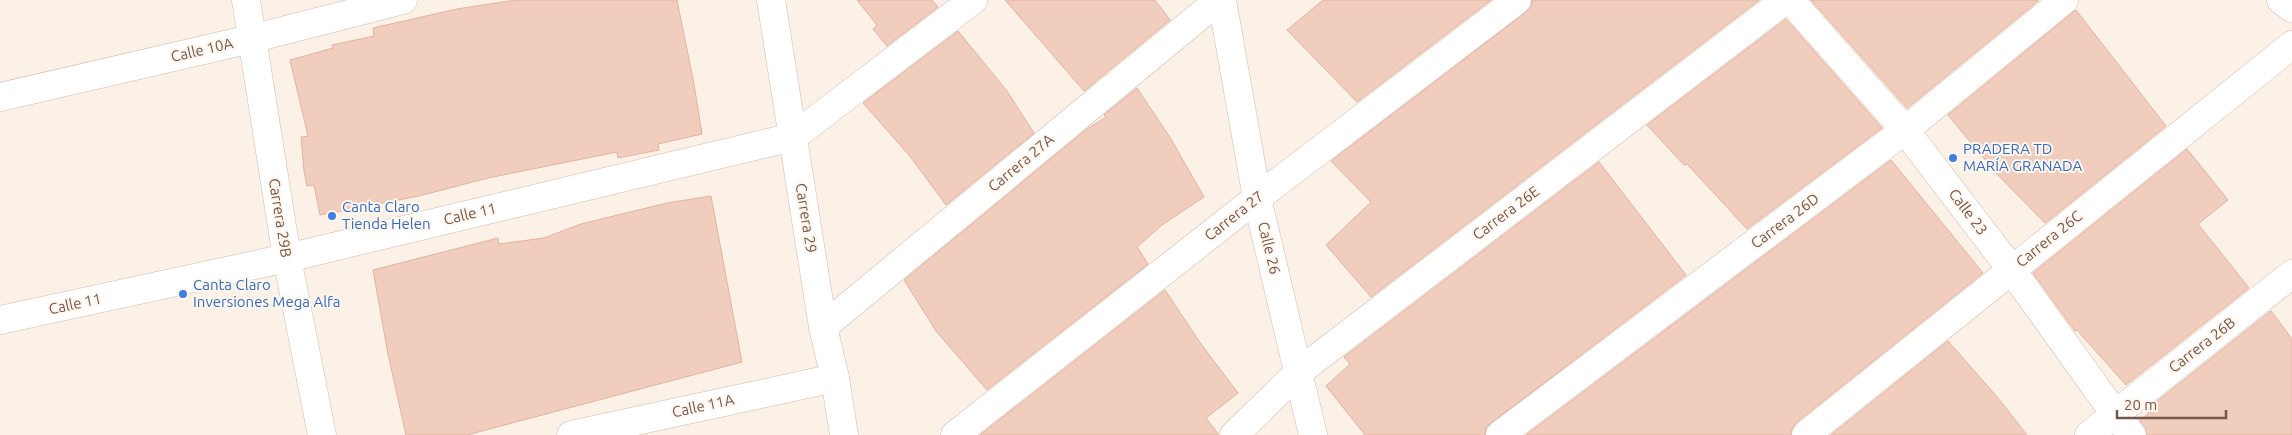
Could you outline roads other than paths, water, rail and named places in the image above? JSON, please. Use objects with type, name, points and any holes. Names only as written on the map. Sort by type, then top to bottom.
[{"type":"street","name":"Carrera 29B","points":[[246,0],[287,258],[322,435]]},
{"type":"street","name":"Calle 10A","points":[[0,97],[251,39],[403,0]]},
{"type":"street","name":"Carrera 29","points":[[771,0],[823,327],[835,378],[844,435]]},
{"type":"street","points":[[793,137],[973,0]]},
{"type":"street","name":"Calle 26","points":[[1220,0],[1257,198],[1300,371],[1313,435]]},
{"type":"street","name":"Carrera 27A","points":[[823,327],[1220,0]]},
{"type":"street","name":"Carrera 27","points":[[954,435],[1257,198],[1517,0]]},
{"type":"street","name":"Carrera 26E","points":[[1234,435],[1300,371],[1785,0]]},
{"type":"street","name":"Calle 23","points":[[1790,0],[1905,130],[2011,269],[2114,414],[2132,435]]},
{"type":"street","name":"Carrera 26D","points":[[1500,435],[1905,130],[2064,0]]},
{"type":"street","points":[[2280,0],[2292,8]]},
{"type":"street","name":"Carrera 26C","points":[[1806,435],[2292,45]]},
{"type":"street","name":"Calle 11","points":[[0,320],[287,258],[793,137]]},
{"type":"street","name":"Carrera 26B","points":[[2089,435],[2292,274]]},
{"type":"street","name":"Calle 11A","points":[[571,435],[835,378]]},
{"type":"place","name":"PRADERA TD MARÍA GRANADA","points":[[1953,158]]},
{"type":"place","name":"Canta Claro Tienda Helen","points":[[332,216]]},
{"type":"place","name":"Canta Claro Inversiones Mega Alfa","points":[[183,294]]}]
